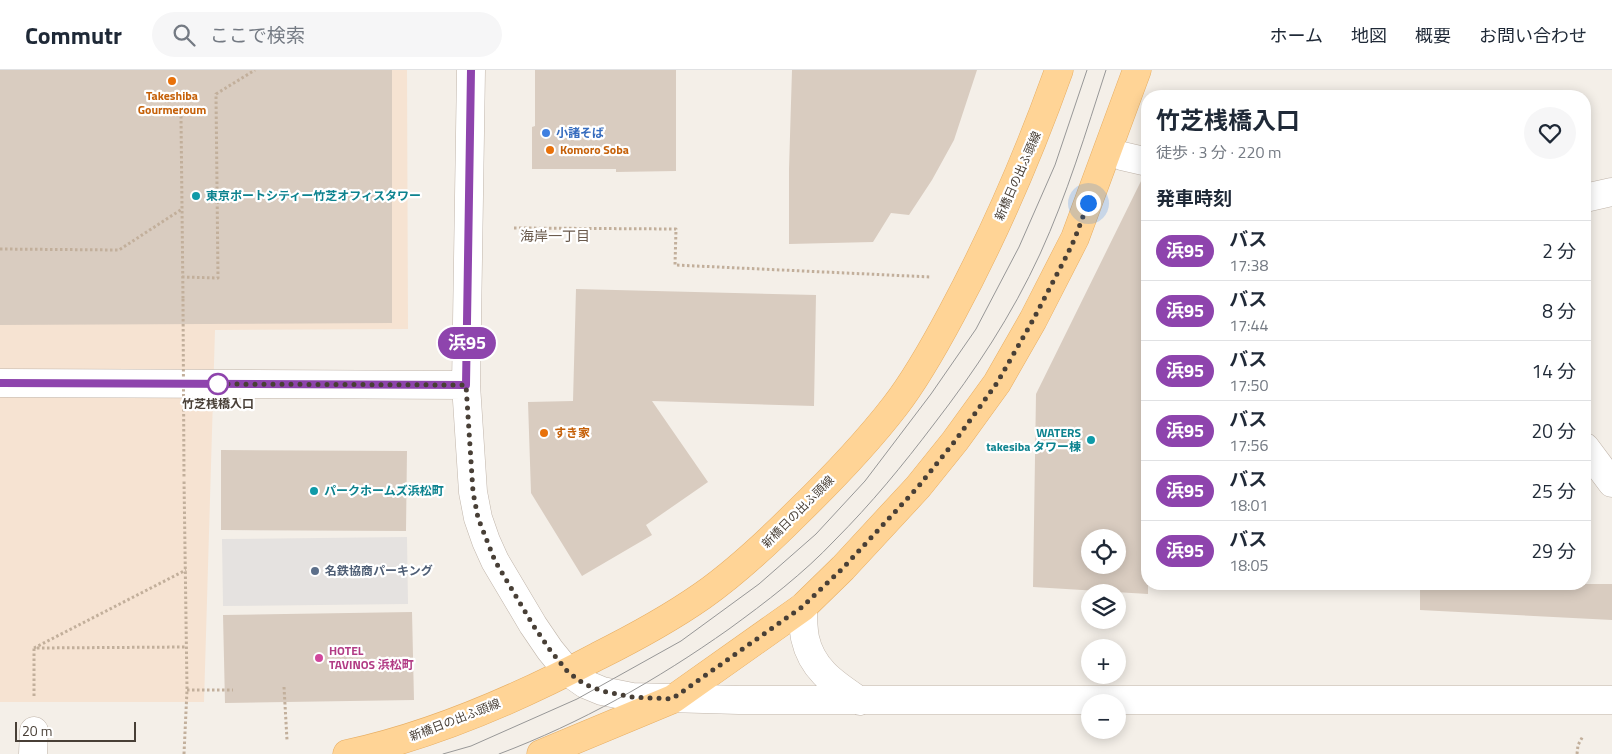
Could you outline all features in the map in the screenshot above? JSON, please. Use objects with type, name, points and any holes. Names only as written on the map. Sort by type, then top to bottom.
[{"type":"main road","name":"新橋日の出ふ頭線","points":[[346,754],[413,737],[466,718],[568,672],[649,630],[703,596],[761,548],[830,481],[896,405],[937,341],[970,280],[1013,188],[1039,128],[1060,70]]},
{"type":"main road","points":[[541,754],[672,699],[802,607],[843,568],[918,487],[955,441],[997,383],[1033,320],[1075,238],[1137,70]]},
{"type":"street","points":[[471,70],[466,385],[473,483],[478,518],[495,561],[523,609],[550,650],[568,672],[584,684],[602,691],[632,697],[672,699],[860,701],[1612,700]]},
{"type":"street","points":[[1591,197],[1612,192]]},
{"type":"street","points":[[0,383],[466,385]]},
{"type":"street","points":[[1591,455],[1612,483]]},
{"type":"street","points":[[802,607],[805,639],[818,669],[835,685],[860,701]]},
{"type":"path","points":[[182,277],[218,278],[216,94],[255,70]]},
{"type":"path","points":[[181,116],[187,690],[184,754]]},
{"type":"path","points":[[0,249],[119,250],[182,209]]},
{"type":"path","points":[[514,228],[676,229],[675,265],[937,277]]},
{"type":"path","points":[[34,648],[186,570]]},
{"type":"path","points":[[34,648],[186,647]]},
{"type":"path","points":[[33,742],[34,648]]},
{"type":"path","points":[[284,687],[287,740]]},
{"type":"path","points":[[187,690],[234,690]]},
{"type":"shaded area","points":[[0,70],[407,70],[408,329],[215,330],[204,702],[0,702]]},
{"type":"shaded area","name":"名鉄協商パーキング","points":[[407,537],[408,604],[223,606],[222,539]]},
{"type":"building","name":"東京ポートシティー竹芝オフィスタワー","points":[[0,70],[392,70],[392,323],[0,325]]},
{"type":"building","points":[[535,70],[676,70],[676,171],[616,172],[616,169],[532,169],[532,127],[535,126]]},
{"type":"building","points":[[792,70],[977,70],[954,140],[932,180],[909,215],[891,213],[873,242],[789,244]]},
{"type":"building","name":"WATERS takesiba タワー棟","points":[[1141,181],[1141,590],[1148,590],[1148,594],[1126,593],[1126,584],[1081,584],[1081,590],[1033,587],[1036,394]]},
{"type":"building","points":[[576,289],[816,295],[814,406],[652,401],[708,482],[646,525],[652,535],[582,576],[531,493],[528,402],[573,401]]},
{"type":"building","name":"パークホームズ浜松町","points":[[221,450],[407,451],[406,531],[221,530]]},
{"type":"building","points":[[1591,584],[1612,584],[1612,620],[1420,610],[1420,590],[1591,590]]},
{"type":"building","name":"HOTEL TAVINOS 浜松町","points":[[412,612],[414,700],[225,703],[223,615]]},
{"type":"tram line","points":[[443,754],[471,746],[577,699],[681,641],[759,584],[816,534],[865,481],[931,394],[976,329],[1019,247],[1055,165],[1087,70]]},
{"type":"tram line","points":[[499,754],[559,729],[618,699],[702,648],[797,576],[823,552],[874,498],[911,454],[964,384],[1005,321],[1029,277],[1059,209],[1106,70]]},
{"type":"bus line","name":"浜95","points":[[0,383],[466,385],[471,70]]},
{"type":"place","name":"Takeshiba Gourmeroum","points":[[172,81]]},
{"type":"place","name":"小諸そば","points":[[546,133]]},
{"type":"place","name":"Komoro Soba","points":[[550,150]]},
{"type":"place","name":"東京ポートシティー竹芝オフィスタワー","points":[[196,196]]},
{"type":"place","name":"竹芝桟橋入口","points":[[218,384]]},
{"type":"place","name":"すき家","points":[[544,433]]},
{"type":"place","name":"WATERS takesiba タワー棟","points":[[1091,440]]},
{"type":"place","name":"パークホームズ浜松町","points":[[314,491]]},
{"type":"place","name":"名鉄協商パーキング","points":[[315,571]]},
{"type":"place","name":"HOTEL TAVINOS 浜松町","points":[[319,658]]},
{"type":"district","name":"海岸一丁目","points":[[555,236]]},
{"type":"route","points":[[218,384],[214,384],[466,385],[473,492],[478,518],[495,561],[533,625],[568,672],[584,684],[602,691],[632,697],[672,699],[802,607],[843,568],[918,487],[955,441],[997,383],[1067,255],[1088,203]]}]
